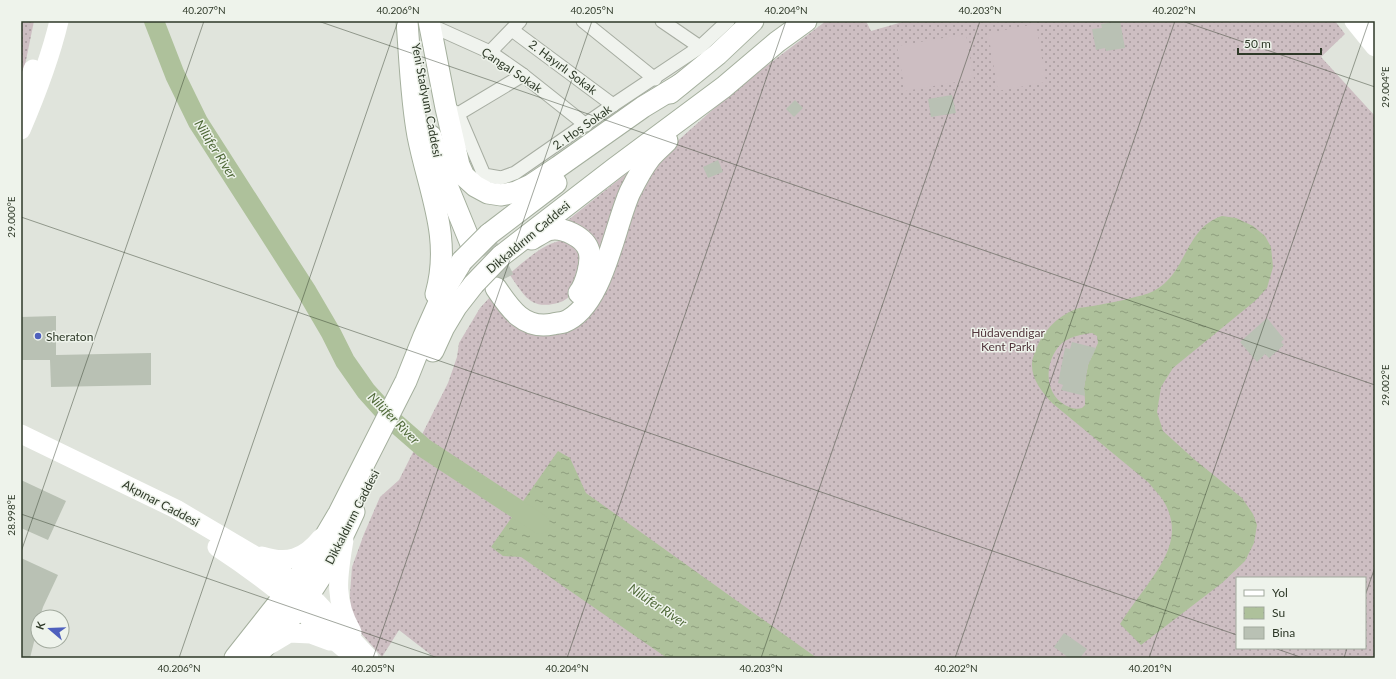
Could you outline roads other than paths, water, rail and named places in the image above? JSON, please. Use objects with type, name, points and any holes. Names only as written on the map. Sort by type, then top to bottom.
[{"type":"main road","points":[[21,96],[30,78],[46,21]]},
{"type":"main road","points":[[21,130],[54,45],[59,21]]},
{"type":"main road","points":[[407,21],[414,111],[442,239],[442,265],[437,291],[424,336]]},
{"type":"main road","name":"Dikkaldırım Caddesi","points":[[411,384],[424,336],[445,289],[476,243],[628,128],[718,54],[753,21]]},
{"type":"main road","name":"Dikkaldırım Caddesi","points":[[235,658],[256,648],[297,595],[330,560],[342,522],[411,384],[456,307],[474,284],[501,256],[603,177],[724,87],[777,42],[806,21]]},
{"type":"main road","points":[[1354,21],[1375,47]]},
{"type":"main road","points":[[423,22],[452,111],[459,165],[464,176],[475,186],[488,193],[501,195],[516,192],[531,185],[643,107],[681,84]]},
{"type":"main road","name":"Yeni Stadyum Caddesi","points":[[423,22],[432,140],[476,243]]},
{"type":"main road","points":[[501,256],[550,230],[562,230],[582,239],[589,252],[588,271],[582,289],[573,302],[558,310],[541,312],[527,307],[500,284],[507,304],[518,316],[531,324],[546,326],[565,322],[578,313],[591,299],[600,278],[630,192],[650,159],[724,87]]},
{"type":"main road","name":"Akpınar Caddesi","points":[[21,434],[176,509],[249,559],[297,595]]},
{"type":"main road","name":"Akpınar Caddesi","points":[[21,448],[126,496],[249,559]]},
{"type":"main road","points":[[249,559],[280,561],[296,558],[312,549],[342,522]]},
{"type":"main road","points":[[342,522],[338,589],[341,606],[348,626],[363,657]]},
{"type":"main road","points":[[249,559],[266,589],[268,599],[266,613],[256,648]]},
{"type":"main road","points":[[297,595],[363,657]]},
{"type":"main road","points":[[297,595],[337,644]]},
{"type":"main road","points":[[256,648],[289,633],[311,634],[337,644],[363,657]]},
{"type":"street","points":[[583,21],[655,79]]},
{"type":"street","points":[[662,21],[700,47]]},
{"type":"street","name":"2. Hoş Sokak","points":[[452,111],[484,174],[500,178],[515,174],[700,47],[728,21]]},
{"type":"street","name":"Çangal Sokak","points":[[423,22],[490,52],[523,75],[586,125]]},
{"type":"street","points":[[490,52],[516,25]]},
{"type":"street","name":"2. Hayırlı Sokak","points":[[516,25],[614,105]]},
{"type":"street","points":[[452,111],[523,75]]},
{"type":"water","points":[[1222,216],[1236,218],[1253,226],[1265,236],[1271,247],[1273,267],[1267,288],[1255,301],[1173,368],[1161,387],[1157,412],[1163,431],[1195,460],[1242,498],[1253,514],[1257,525],[1254,543],[1245,561],[1222,583],[1141,645],[1120,624],[1160,566],[1170,545],[1172,524],[1169,512],[1163,500],[1149,483],[1052,403],[1035,380],[1032,369],[1032,360],[1038,345],[1046,332],[1056,321],[1069,312],[1080,308],[1142,295],[1160,287],[1169,279],[1176,269],[1194,238],[1210,221]],"holes":[[[1088,333],[1092,333],[1097,336],[1098,343],[1088,365],[1084,388],[1085,405],[1080,409],[1071,408],[1058,400],[1053,393],[1049,376],[1051,359],[1063,342],[1075,336]]]},
{"type":"water","points":[[558,451],[570,458],[586,493],[817,658],[667,658],[521,557],[503,556],[491,547]]},
{"type":"waterway","name":"Nilüfer River","points":[[154,21],[175,75],[198,122],[307,292],[331,333],[345,361],[366,391],[393,421],[424,448],[540,524]]},
{"type":"tunnel","points":[[481,234],[504,279]]},
{"type":"place","name":"Sheraton","points":[[38,336]]},
{"type":"park label","name":"Hüdavendigar Kent Parkı","points":[[1008,339]]}]
